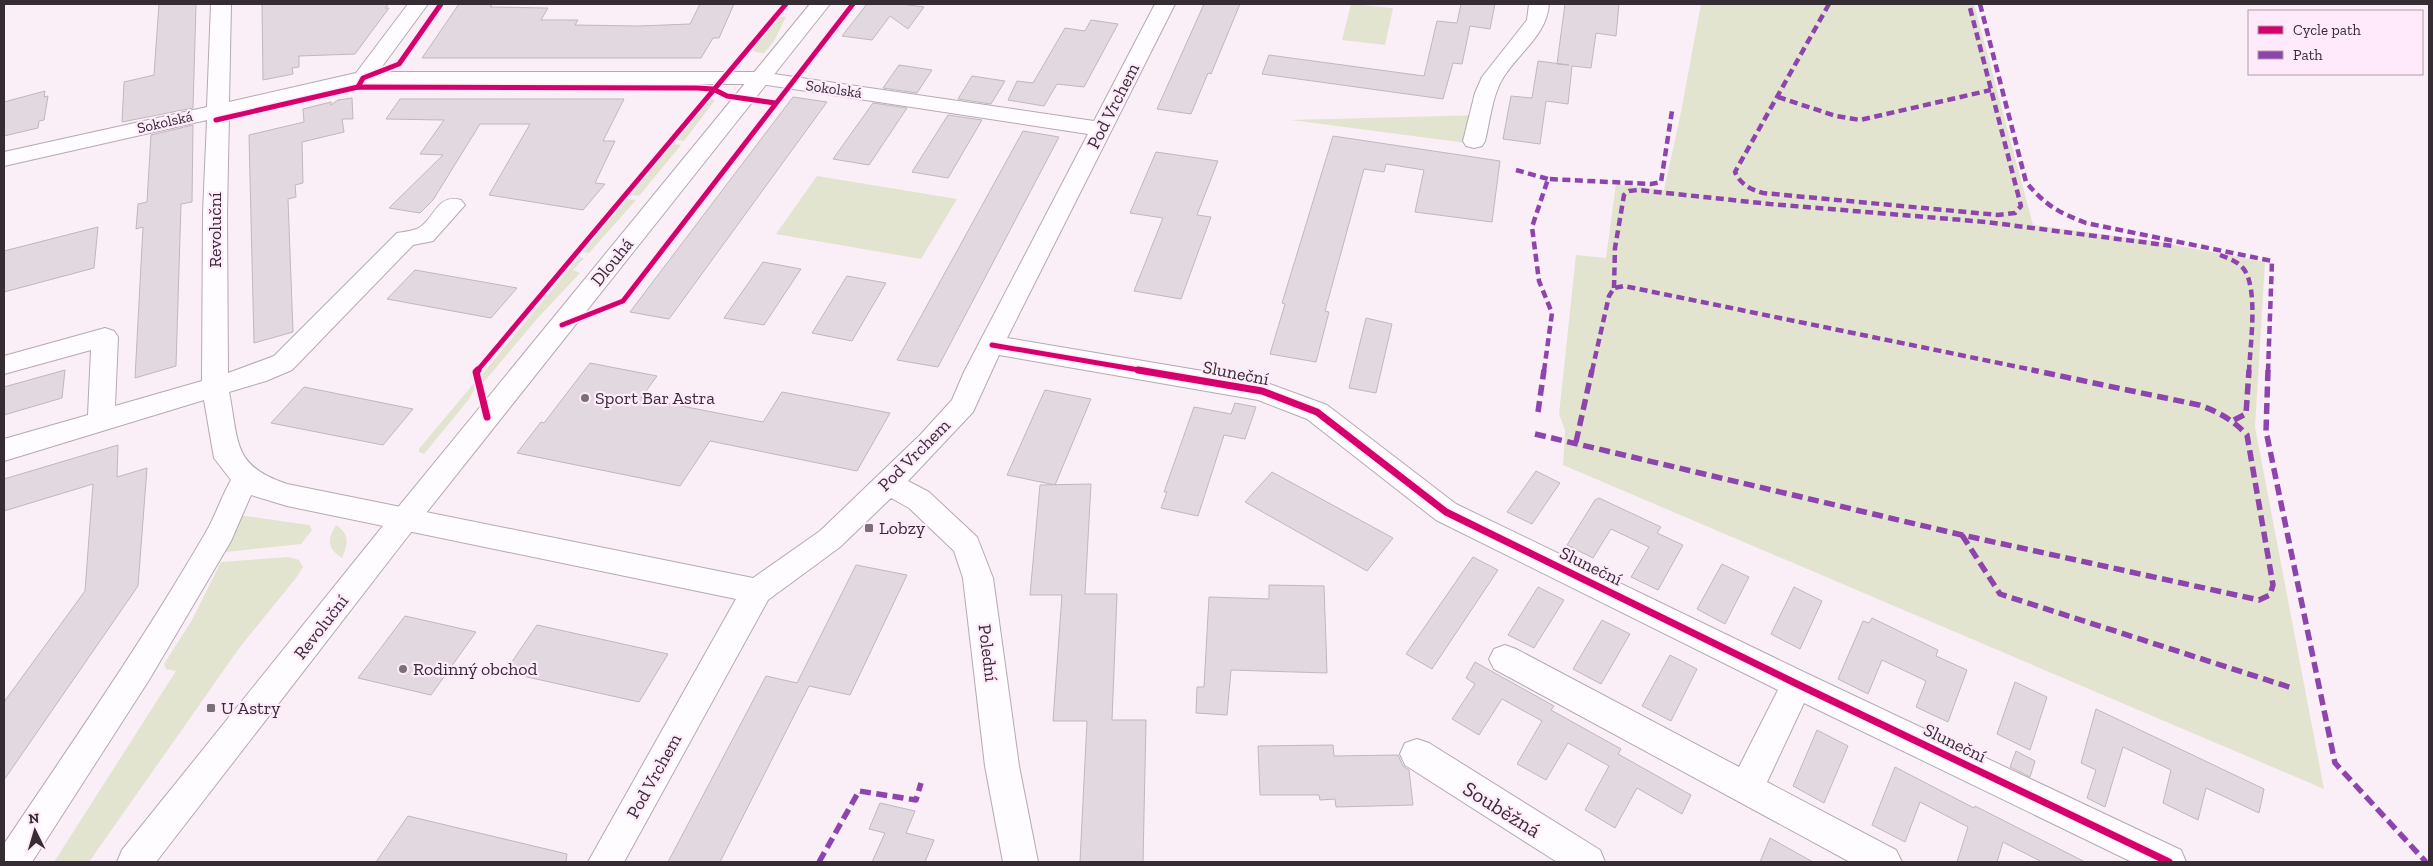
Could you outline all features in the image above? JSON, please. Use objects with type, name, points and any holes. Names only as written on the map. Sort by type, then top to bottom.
[{"type":"street","name":"Revoluční","points":[[134,862],[405,519],[287,495],[262,487],[246,479],[228,458],[215,387],[217,110],[221,4]]},
{"type":"street","points":[[363,78],[418,4]]},
{"type":"street","name":"Dlouhá","points":[[405,519],[820,4]]},
{"type":"street","name":"Pod Vrchem","points":[[605,862],[757,591],[830,539],[888,484],[963,405],[977,372],[1165,4]]},
{"type":"street","points":[[1474,141],[1486,93],[1493,77],[1537,21],[1539,4]]},
{"type":"street","name":"Sokolská","points":[[4,159],[363,78],[760,78],[1102,129]]},
{"type":"street","points":[[4,450],[257,374],[283,363],[405,239],[425,235],[453,205]]},
{"type":"street","points":[[4,365],[105,337],[101,422]]},
{"type":"street","name":"Sluneční","points":[[992,345],[1262,391],[1317,412],[1446,512],[1797,684],[2169,862]]},
{"type":"street","points":[[12,862],[142,663],[221,533],[233,501],[246,479]]},
{"type":"street","name":"Polední","points":[[888,484],[918,500],[967,545],[970,553],[978,578],[1002,766],[1021,862]]},
{"type":"street","points":[[405,519],[757,591]]},
{"type":"street","points":[[1505,660],[1884,862]]},
{"type":"street","points":[[1746,789],[1797,684]]},
{"type":"street","name":"Souběžná","points":[[1417,754],[1588,862]]},
{"type":"green space","points":[[1351,4],[1393,8],[1385,45],[1342,40]]},
{"type":"green space","points":[[1701,4],[1974,4],[2033,225],[2153,241],[2265,262],[2255,427],[2324,789],[1563,465],[1565,430],[1559,414],[1576,255],[1606,258],[1616,184],[1664,190]]},
{"type":"green space","points":[[779,16],[786,17],[774,41],[764,53],[755,52],[752,49]]},
{"type":"green space","points":[[710,99],[715,100],[684,141],[676,140]]},
{"type":"green space","points":[[1481,115],[1467,143],[1291,120]]},
{"type":"green space","points":[[673,144],[681,145],[639,196],[631,195]]},
{"type":"green space","points":[[817,176],[957,199],[921,259],[776,234]]},
{"type":"green space","points":[[627,199],[636,200],[589,253],[583,252]]},
{"type":"green space","points":[[579,257],[584,258],[573,270],[580,273],[536,320],[483,383],[480,382],[483,373]]},
{"type":"green space","points":[[475,382],[474,390],[469,399],[424,454],[419,452],[419,449]]},
{"type":"green space","points":[[239,515],[309,525],[312,530],[301,544],[226,552]]},
{"type":"green space","points":[[336,525],[341,528],[346,536],[346,548],[342,558],[333,551],[330,543],[331,535]]},
{"type":"green space","points":[[288,557],[299,560],[303,567],[296,578],[240,647],[89,862],[54,862],[176,671],[166,669],[164,664],[192,620],[221,562]]},
{"type":"building","points":[[159,4],[196,4],[193,108],[122,122],[124,82],[154,75]]},
{"type":"building","points":[[262,4],[389,4],[385,8],[389,8],[355,54],[299,56],[299,67],[292,68],[293,74],[263,80]]},
{"type":"building","points":[[459,4],[493,4],[490,7],[548,8],[541,20],[578,20],[575,25],[639,26],[690,24],[700,4],[734,4],[719,38],[713,38],[701,58],[422,58]]},
{"type":"building","points":[[867,4],[901,4],[924,7],[908,29],[890,16],[872,40],[842,36]]},
{"type":"building","points":[[1204,4],[1240,4],[1211,74],[1208,73],[1191,114],[1157,109]]},
{"type":"building","points":[[1461,4],[1495,4],[1490,29],[1470,26],[1462,64],[1453,63],[1443,99],[1262,74],[1269,55],[1424,76],[1437,21],[1457,23]]},
{"type":"building","points":[[1565,4],[1619,4],[1616,36],[1596,33],[1591,68],[1572,66],[1568,104],[1546,101],[1540,144],[1503,139],[1511,96],[1532,98],[1538,61],[1557,63]]},
{"type":"building","points":[[1091,20],[1118,24],[1084,87],[1057,84],[1044,106],[1008,100],[1017,81],[1033,83],[1065,28],[1085,31]]},
{"type":"building","points":[[899,65],[932,70],[917,93],[883,88]]},
{"type":"building","points":[[972,76],[1005,81],[991,104],[958,99]]},
{"type":"building","points":[[45,91],[44,97],[48,96],[44,120],[39,121],[38,128],[4,136],[4,102]]},
{"type":"building","points":[[793,97],[827,102],[669,319],[630,312]]},
{"type":"building","points":[[352,98],[353,119],[342,119],[344,132],[302,142],[303,183],[295,185],[296,197],[288,199],[293,332],[254,343],[249,135],[304,122],[303,109],[331,102],[331,105],[338,100]]},
{"type":"building","points":[[400,99],[624,99],[603,141],[615,141],[595,183],[605,184],[583,210],[489,195],[530,124],[480,124],[433,200],[420,213],[389,208],[443,155],[420,154],[444,120],[386,119]]},
{"type":"building","points":[[873,103],[907,108],[869,165],[833,159]]},
{"type":"building","points":[[948,115],[982,120],[948,178],[912,172]]},
{"type":"building","points":[[193,125],[192,202],[181,204],[176,366],[135,378],[143,227],[136,229],[138,204],[147,202],[151,135]]},
{"type":"building","points":[[1023,131],[1059,137],[938,367],[897,360]]},
{"type":"building","points":[[1333,136],[1500,161],[1492,222],[1415,212],[1424,170],[1386,164],[1384,172],[1364,169],[1325,311],[1329,312],[1316,362],[1270,354],[1285,304],[1282,303]]},
{"type":"building","points":[[1156,152],[1218,161],[1197,215],[1211,217],[1181,299],[1134,291],[1163,218],[1130,213]]},
{"type":"building","points":[[98,227],[94,268],[4,292],[4,251]]},
{"type":"building","points":[[763,262],[801,269],[764,325],[724,318]]},
{"type":"building","points":[[415,270],[517,288],[491,318],[387,299]]},
{"type":"building","points":[[847,276],[886,283],[852,341],[812,333]]},
{"type":"building","points":[[1366,318],[1392,324],[1376,393],[1349,388]]},
{"type":"building","points":[[590,363],[657,376],[641,398],[763,422],[782,392],[890,413],[857,471],[710,441],[680,486],[517,453],[541,422],[544,423]]},
{"type":"building","points":[[65,370],[62,398],[4,415],[4,387]]},
{"type":"building","points":[[304,387],[413,409],[383,445],[271,423]]},
{"type":"building","points":[[1045,390],[1091,399],[1055,485],[1007,475]]},
{"type":"building","points":[[1235,403],[1256,407],[1245,439],[1224,435],[1198,516],[1161,508],[1167,492],[1164,492],[1194,407],[1231,414]]},
{"type":"building","points":[[118,445],[117,477],[147,468],[138,586],[4,780],[4,702],[85,591],[93,484],[4,511],[4,479]]},
{"type":"building","points":[[1536,471],[1560,483],[1532,524],[1507,512]]},
{"type":"building","points":[[1272,472],[1393,538],[1367,571],[1245,502]]},
{"type":"building","points":[[1091,484],[1085,594],[1117,594],[1112,720],[1146,720],[1143,862],[1080,862],[1087,721],[1053,721],[1062,595],[1030,595],[1040,485]]},
{"type":"building","points":[[1599,498],[1661,527],[1657,533],[1683,545],[1658,590],[1631,577],[1649,547],[1611,529],[1593,558],[1567,545],[1595,500]]},
{"type":"building","points":[[1473,557],[1498,570],[1432,669],[1406,654]]},
{"type":"building","points":[[1722,564],[1749,577],[1725,624],[1697,609]]},
{"type":"building","points":[[856,565],[907,575],[850,695],[809,686],[720,862],[668,862],[766,676],[797,683]]},
{"type":"building","points":[[1269,585],[1324,586],[1327,673],[1231,670],[1227,715],[1196,713],[1197,687],[1204,687],[1209,597],[1269,599]]},
{"type":"building","points":[[1538,587],[1564,600],[1534,648],[1508,635]]},
{"type":"building","points":[[1794,587],[1822,601],[1800,649],[1771,634]]},
{"type":"building","points":[[405,616],[476,632],[431,695],[358,678]]},
{"type":"building","points":[[1872,618],[1938,650],[1936,656],[1967,670],[1948,722],[1916,707],[1926,681],[1882,660],[1868,694],[1838,679],[1863,621],[1869,623]]},
{"type":"building","points":[[1602,620],[1630,634],[1601,684],[1573,669]]},
{"type":"building","points":[[537,625],[668,654],[639,702],[505,672]]},
{"type":"building","points":[[1670,655],[1697,669],[1671,721],[1642,706]]},
{"type":"building","points":[[1475,662],[1554,706],[1551,710],[1621,749],[1618,754],[1691,795],[1682,814],[1637,788],[1615,828],[1585,810],[1609,766],[1568,743],[1546,780],[1517,764],[1542,721],[1502,699],[1479,735],[1452,719],[1475,684],[1466,678]]},
{"type":"building","points":[[2015,682],[2047,697],[2030,750],[1997,734]]},
{"type":"building","points":[[2096,709],[2264,789],[2259,813],[2206,788],[2198,820],[2163,803],[2171,770],[2123,747],[2105,807],[2087,798],[2096,770],[2081,763]]},
{"type":"building","points":[[1817,730],[1848,746],[1824,803],[1793,786]]},
{"type":"building","points":[[1333,745],[1334,756],[1398,755],[1403,766],[1409,770],[1413,805],[1336,807],[1335,799],[1320,800],[1319,795],[1260,795],[1258,746]]},
{"type":"building","points":[[2016,751],[2035,761],[2030,777],[2010,767]]},
{"type":"building","points":[[1895,767],[2085,862],[2042,862],[2003,842],[1997,862],[1957,862],[1968,827],[1920,802],[1905,842],[1872,825]]},
{"type":"building","points":[[880,803],[915,811],[906,833],[934,840],[925,862],[872,862],[885,833],[869,829]]},
{"type":"building","points":[[408,816],[567,854],[566,862],[376,862]]},
{"type":"building","points":[[1770,838],[1813,862],[1760,862]]},
{"type":"marked path","points":[[1829,4],[1735,172],[1740,181],[1750,188],[1763,193],[1998,215],[2015,213],[2021,206],[1969,4]]},
{"type":"marked path","points":[[1980,4],[2026,182],[2042,201],[2061,213],[2086,223],[2272,261],[2266,431],[2335,763],[2426,862]]},
{"type":"marked path","points":[[1778,97],[1836,116],[1860,120],[1991,90]]},
{"type":"marked path","points":[[1538,412],[1552,313],[1539,281],[1532,227],[1538,204],[1548,179],[1651,184],[1661,182],[1672,111]]},
{"type":"marked path","points":[[1516,170],[1548,179]]},
{"type":"marked path","points":[[1614,288],[1615,248],[1624,195],[1629,191],[1638,190],[1770,204],[1986,222],[2173,246]]},
{"type":"marked path","points":[[2220,255],[2234,260],[2243,267],[2249,278],[2252,292],[2248,406],[2246,414],[2234,420]]},
{"type":"marked path","points":[[1535,434],[1962,535],[2259,600],[2270,595],[2273,585],[2247,435],[2224,415],[2199,405],[2179,400],[1624,286],[1614,288],[1609,296],[1576,442]]},
{"type":"marked path","points":[[1962,535],[2000,594],[2292,688]]},
{"type":"marked path","points":[[819,862],[859,791],[916,800],[921,783]]},
{"type":"cycle path","points":[[358,87],[363,78],[399,64],[441,4]]},
{"type":"cycle path","points":[[487,417],[476,372],[786,4]]},
{"type":"cycle path","points":[[562,325],[623,301],[853,4]]},
{"type":"cycle path","points":[[216,120],[358,87],[697,88],[713,89],[727,96],[775,103]]},
{"type":"cycle path","points":[[992,345],[1262,391],[1317,412],[1446,512],[1797,684],[2169,862]]},
{"type":"place","name":"Sport Bar Astra","points":[[585,398]]},
{"type":"place","name":"Lobzy","points":[[869,528]]},
{"type":"place","name":"Rodinný obchod","points":[[403,669]]},
{"type":"place","name":"U Astry","points":[[211,708]]}]
